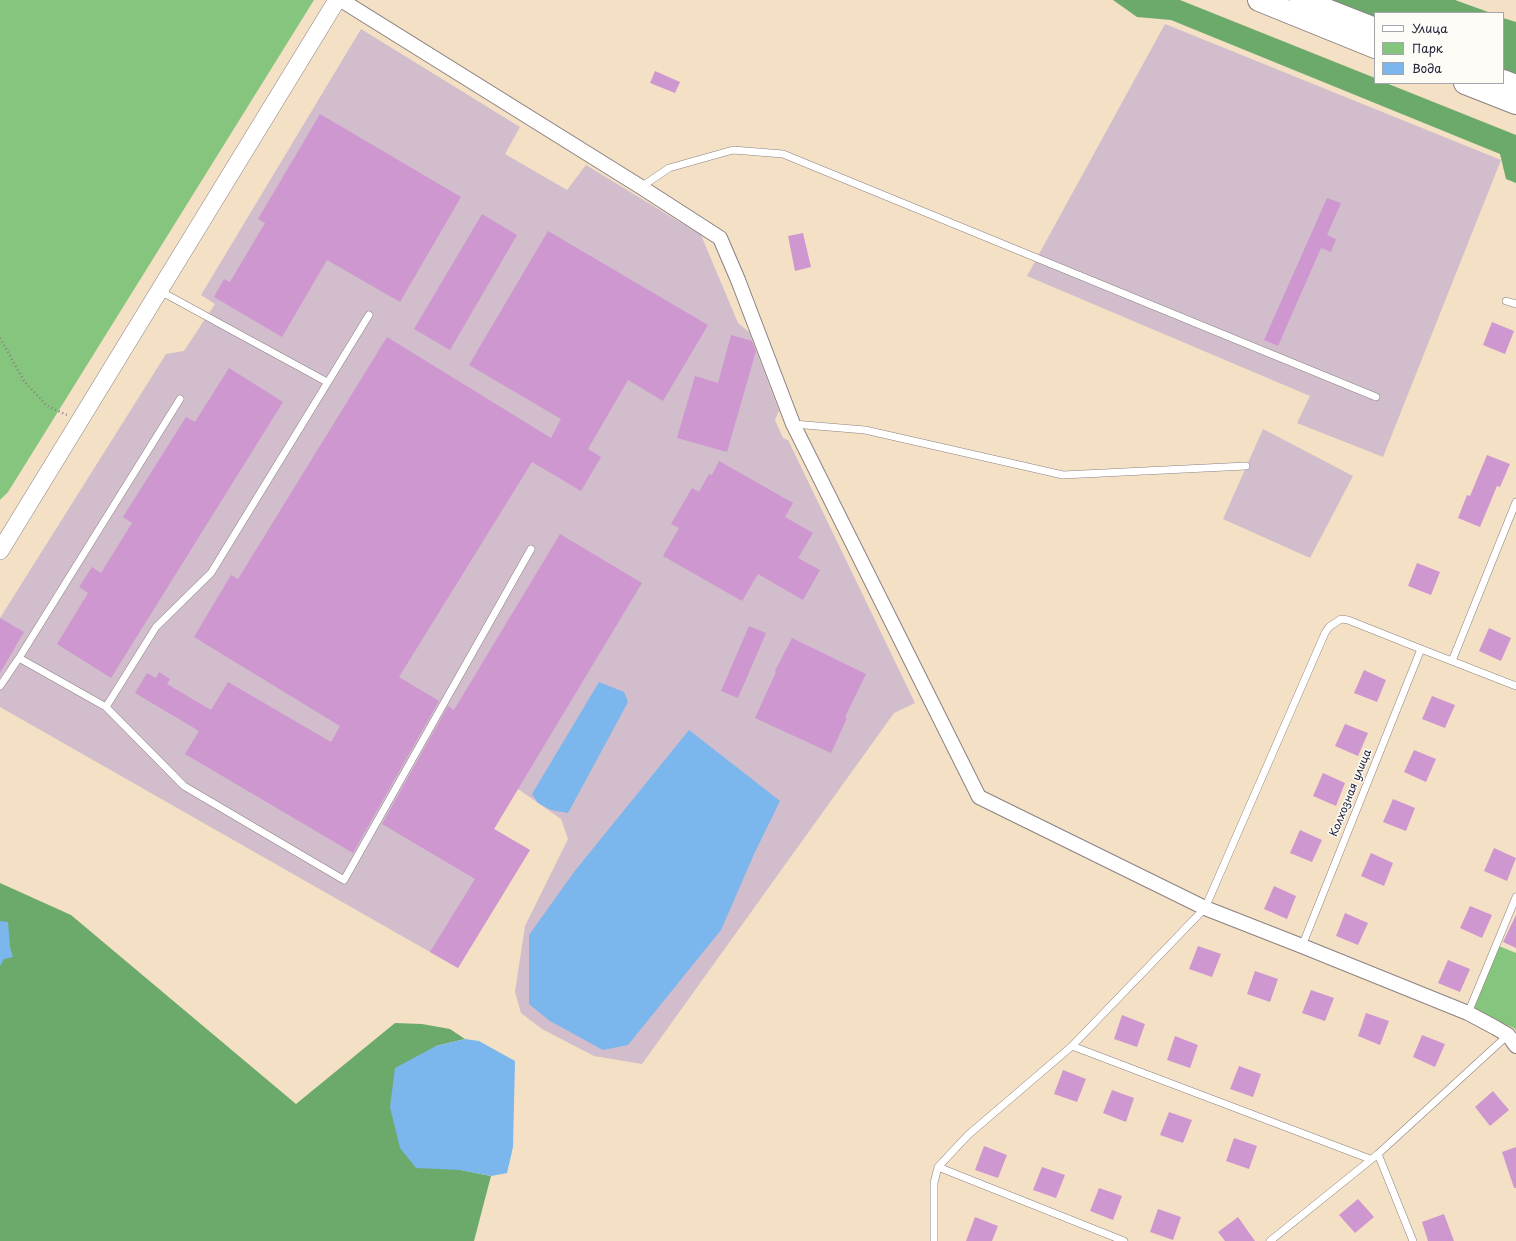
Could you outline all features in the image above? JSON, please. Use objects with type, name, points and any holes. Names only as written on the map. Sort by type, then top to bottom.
[{"type":"highway","points":[[1259,0],[1374,47]]},
{"type":"highway","points":[[1301,0],[1374,30]]},
{"type":"highway","points":[[1504,81],[1516,86]]},
{"type":"highway","points":[[1468,84],[1516,103]]},
{"type":"street","points":[[0,551],[337,0]]},
{"type":"street","points":[[341,0],[720,238],[738,280],[793,424],[979,797],[1205,908],[1468,1014],[1496,1028],[1512,1040]]},
{"type":"lane","points":[[641,187],[669,168],[733,150],[783,154],[1376,397]]},
{"type":"lane","points":[[160,291],[327,382]]},
{"type":"lane","points":[[1506,301],[1516,304]]},
{"type":"lane","points":[[106,707],[156,627],[211,573],[369,315]]},
{"type":"lane","points":[[0,686],[19,658],[180,399]]},
{"type":"lane","points":[[793,424],[865,430],[1063,475],[1246,466]]},
{"type":"lane","points":[[1452,661],[1516,502]]},
{"type":"lane","points":[[19,658],[106,707],[184,786],[344,880],[531,549]]},
{"type":"lane","points":[[934,1241],[934,1183],[938,1167],[968,1135],[1072,1046],[1205,908],[1325,633],[1329,627],[1341,619],[1348,620],[1516,686]]},
{"type":"lane","name":"Колхозная улица","points":[[1302,946],[1420,649]]},
{"type":"lane","points":[[1468,1014],[1516,897]]},
{"type":"lane","points":[[1270,1241],[1378,1154],[1512,1040]]},
{"type":"lane","points":[[1072,1046],[1370,1159]]},
{"type":"lane","points":[[1378,1154],[1414,1241]]},
{"type":"lane","points":[[938,1167],[1124,1241]]},
{"type":"path","points":[[0,338],[24,381],[47,406],[80,421]]},
{"type":"shaded area","points":[[1165,24],[1501,160],[1383,457],[1297,423],[1310,396],[1027,276]]},
{"type":"shaded area","points":[[361,29],[520,127],[505,154],[567,190],[586,165],[701,235],[738,323],[749,332],[779,411],[775,420],[783,438],[788,440],[915,703],[894,713],[642,1064],[594,1056],[542,1029],[521,1013],[515,992],[525,926],[568,839],[561,819],[518,789],[494,829],[530,850],[458,968],[0,707],[0,618],[166,354],[184,351],[215,304],[201,295]]},
{"type":"shaded area","points":[[1263,429],[1353,476],[1310,558],[1223,519]]},
{"type":"green space","points":[[0,0],[314,0],[8,492],[0,500]]},
{"type":"green space","points":[[1113,0],[1180,0],[1374,78],[1374,84],[1388,84],[1516,135],[1516,183],[1506,179],[1500,154],[1171,20],[1137,17]]},
{"type":"green space","points":[[1323,0],[1455,0],[1488,12],[1374,12],[1374,20]]},
{"type":"green space","points":[[1504,18],[1516,22],[1516,74],[1504,69]]},
{"type":"green space","points":[[0,883],[71,915],[296,1104],[395,1023],[422,1024],[450,1029],[465,1039],[436,1046],[461,1170],[491,1176],[474,1241],[0,1241]]},
{"type":"green space","points":[[1499,946],[1516,953],[1516,1030],[1472,1010]]},
{"type":"water","points":[[599,682],[624,692],[628,702],[568,813],[551,810],[538,803],[532,794]]},
{"type":"water","points":[[689,730],[780,801],[755,852],[721,930],[628,1045],[603,1050],[550,1021],[529,1004],[529,935],[574,872]]},
{"type":"water","points":[[0,921],[8,922],[10,947],[13,957],[4,959],[0,966]]},
{"type":"water","points":[[465,1039],[479,1041],[515,1061],[513,1147],[507,1173],[491,1176],[460,1170],[416,1168],[400,1148],[390,1107],[395,1068],[436,1046]]},
{"type":"building","points":[[655,71],[680,82],[675,93],[650,83]]},
{"type":"building","points":[[320,114],[461,197],[400,302],[327,260],[282,337],[214,297],[224,279],[230,282],[265,223],[258,219]]},
{"type":"building","points":[[1327,198],[1341,203],[1327,235],[1336,239],[1331,252],[1321,248],[1278,346],[1264,340]]},
{"type":"building","points":[[482,214],[517,235],[450,350],[414,329]]},
{"type":"building","points":[[548,231],[708,325],[663,401],[628,380],[588,449],[601,457],[581,491],[532,462],[399,677],[439,701],[353,853],[185,754],[199,731],[135,693],[147,673],[156,678],[159,672],[170,679],[167,684],[211,710],[228,682],[331,742],[340,726],[194,637],[231,575],[238,579],[387,337],[551,438],[561,419],[469,365]]},
{"type":"building","points":[[803,233],[811,267],[795,271],[788,236]]},
{"type":"building","points":[[1492,322],[1514,331],[1505,354],[1483,345]]},
{"type":"building","points":[[731,335],[752,341],[756,351],[727,452],[677,438],[695,376],[718,383]]},
{"type":"building","points":[[229,368],[283,402],[111,678],[57,644],[88,593],[79,587],[92,567],[101,573],[132,523],[123,517],[186,417],[195,422]]},
{"type":"building","points":[[1487,455],[1510,464],[1500,487],[1497,486],[1480,527],[1458,518],[1467,495],[1470,496]]},
{"type":"building","points":[[719,461],[793,503],[785,517],[813,533],[798,558],[820,570],[803,600],[758,574],[742,601],[663,556],[679,528],[671,524],[692,488],[699,492],[709,474],[712,475]]},
{"type":"building","points":[[560,534],[642,583],[494,829],[530,850],[458,968],[430,952],[475,879],[382,824],[448,706],[454,710]]},
{"type":"building","points":[[1417,563],[1440,572],[1431,595],[1408,586]]},
{"type":"building","points":[[0,618],[24,632],[0,673]]},
{"type":"building","points":[[749,626],[766,633],[738,698],[721,691]]},
{"type":"building","points":[[1489,628],[1511,638],[1501,661],[1479,651]]},
{"type":"building","points":[[792,638],[866,674],[845,717],[847,718],[831,753],[755,718],[776,672],[775,671]]},
{"type":"building","points":[[1364,670],[1386,680],[1377,702],[1354,693]]},
{"type":"building","points":[[1432,696],[1455,705],[1445,728],[1422,719]]},
{"type":"building","points":[[1345,724],[1368,733],[1358,756],[1335,746]]},
{"type":"building","points":[[1414,750],[1436,759],[1426,782],[1404,772]]},
{"type":"building","points":[[1323,773],[1345,783],[1336,806],[1313,796]]},
{"type":"building","points":[[1393,799],[1415,808],[1406,831],[1383,822]]},
{"type":"building","points":[[1300,830],[1322,840],[1312,862],[1290,853]]},
{"type":"building","points":[[1494,848],[1516,858],[1507,881],[1484,871]]},
{"type":"building","points":[[1371,853],[1393,863],[1384,886],[1361,876]]},
{"type":"building","points":[[1274,886],[1296,896],[1287,919],[1264,909]]},
{"type":"building","points":[[1470,906],[1492,915],[1482,938],[1460,928]]},
{"type":"building","points":[[1345,913],[1368,923],[1358,945],[1336,936]]},
{"type":"building","points":[[1516,915],[1516,948],[1503,942]]},
{"type":"building","points":[[1198,946],[1221,954],[1212,977],[1189,969]]},
{"type":"building","points":[[1448,960],[1470,969],[1460,992],[1438,983]]},
{"type":"building","points":[[1255,971],[1278,979],[1270,1002],[1247,994]]},
{"type":"building","points":[[1311,990],[1334,998],[1325,1021],[1302,1013]]},
{"type":"building","points":[[1366,1013],[1389,1021],[1380,1045],[1358,1036]]},
{"type":"building","points":[[1122,1015],[1145,1024],[1137,1047],[1114,1039]]},
{"type":"building","points":[[1422,1035],[1445,1044],[1435,1067],[1413,1057]]},
{"type":"building","points":[[1175,1036],[1198,1045],[1190,1068],[1167,1060]]},
{"type":"building","points":[[1239,1066],[1261,1074],[1253,1097],[1230,1089]]},
{"type":"building","points":[[1063,1070],[1086,1079],[1077,1102],[1054,1094]]},
{"type":"building","points":[[1112,1090],[1134,1098],[1126,1122],[1103,1113]]},
{"type":"building","points":[[1493,1091],[1509,1110],[1490,1126],[1475,1107]]},
{"type":"building","points":[[1169,1112],[1192,1120],[1183,1143],[1160,1135]]},
{"type":"building","points":[[1234,1138],[1257,1146],[1249,1169],[1226,1161]]},
{"type":"building","points":[[984,1146],[1007,1155],[998,1178],[975,1170]]},
{"type":"building","points":[[1516,1147],[1516,1188],[1514,1188],[1502,1152]]},
{"type":"building","points":[[1042,1167],[1065,1175],[1056,1198],[1033,1190]]},
{"type":"building","points":[[1099,1188],[1122,1196],[1113,1220],[1090,1211]]},
{"type":"building","points":[[1358,1199],[1374,1217],[1355,1233],[1339,1215]]},
{"type":"building","points":[[1158,1209],[1181,1217],[1173,1240],[1150,1232]]},
{"type":"building","points":[[1444,1214],[1454,1241],[1428,1241],[1422,1222]]},
{"type":"building","points":[[975,1217],[998,1226],[992,1241],[966,1241]]},
{"type":"building","points":[[1238,1217],[1255,1241],[1225,1241],[1218,1232]]}]
